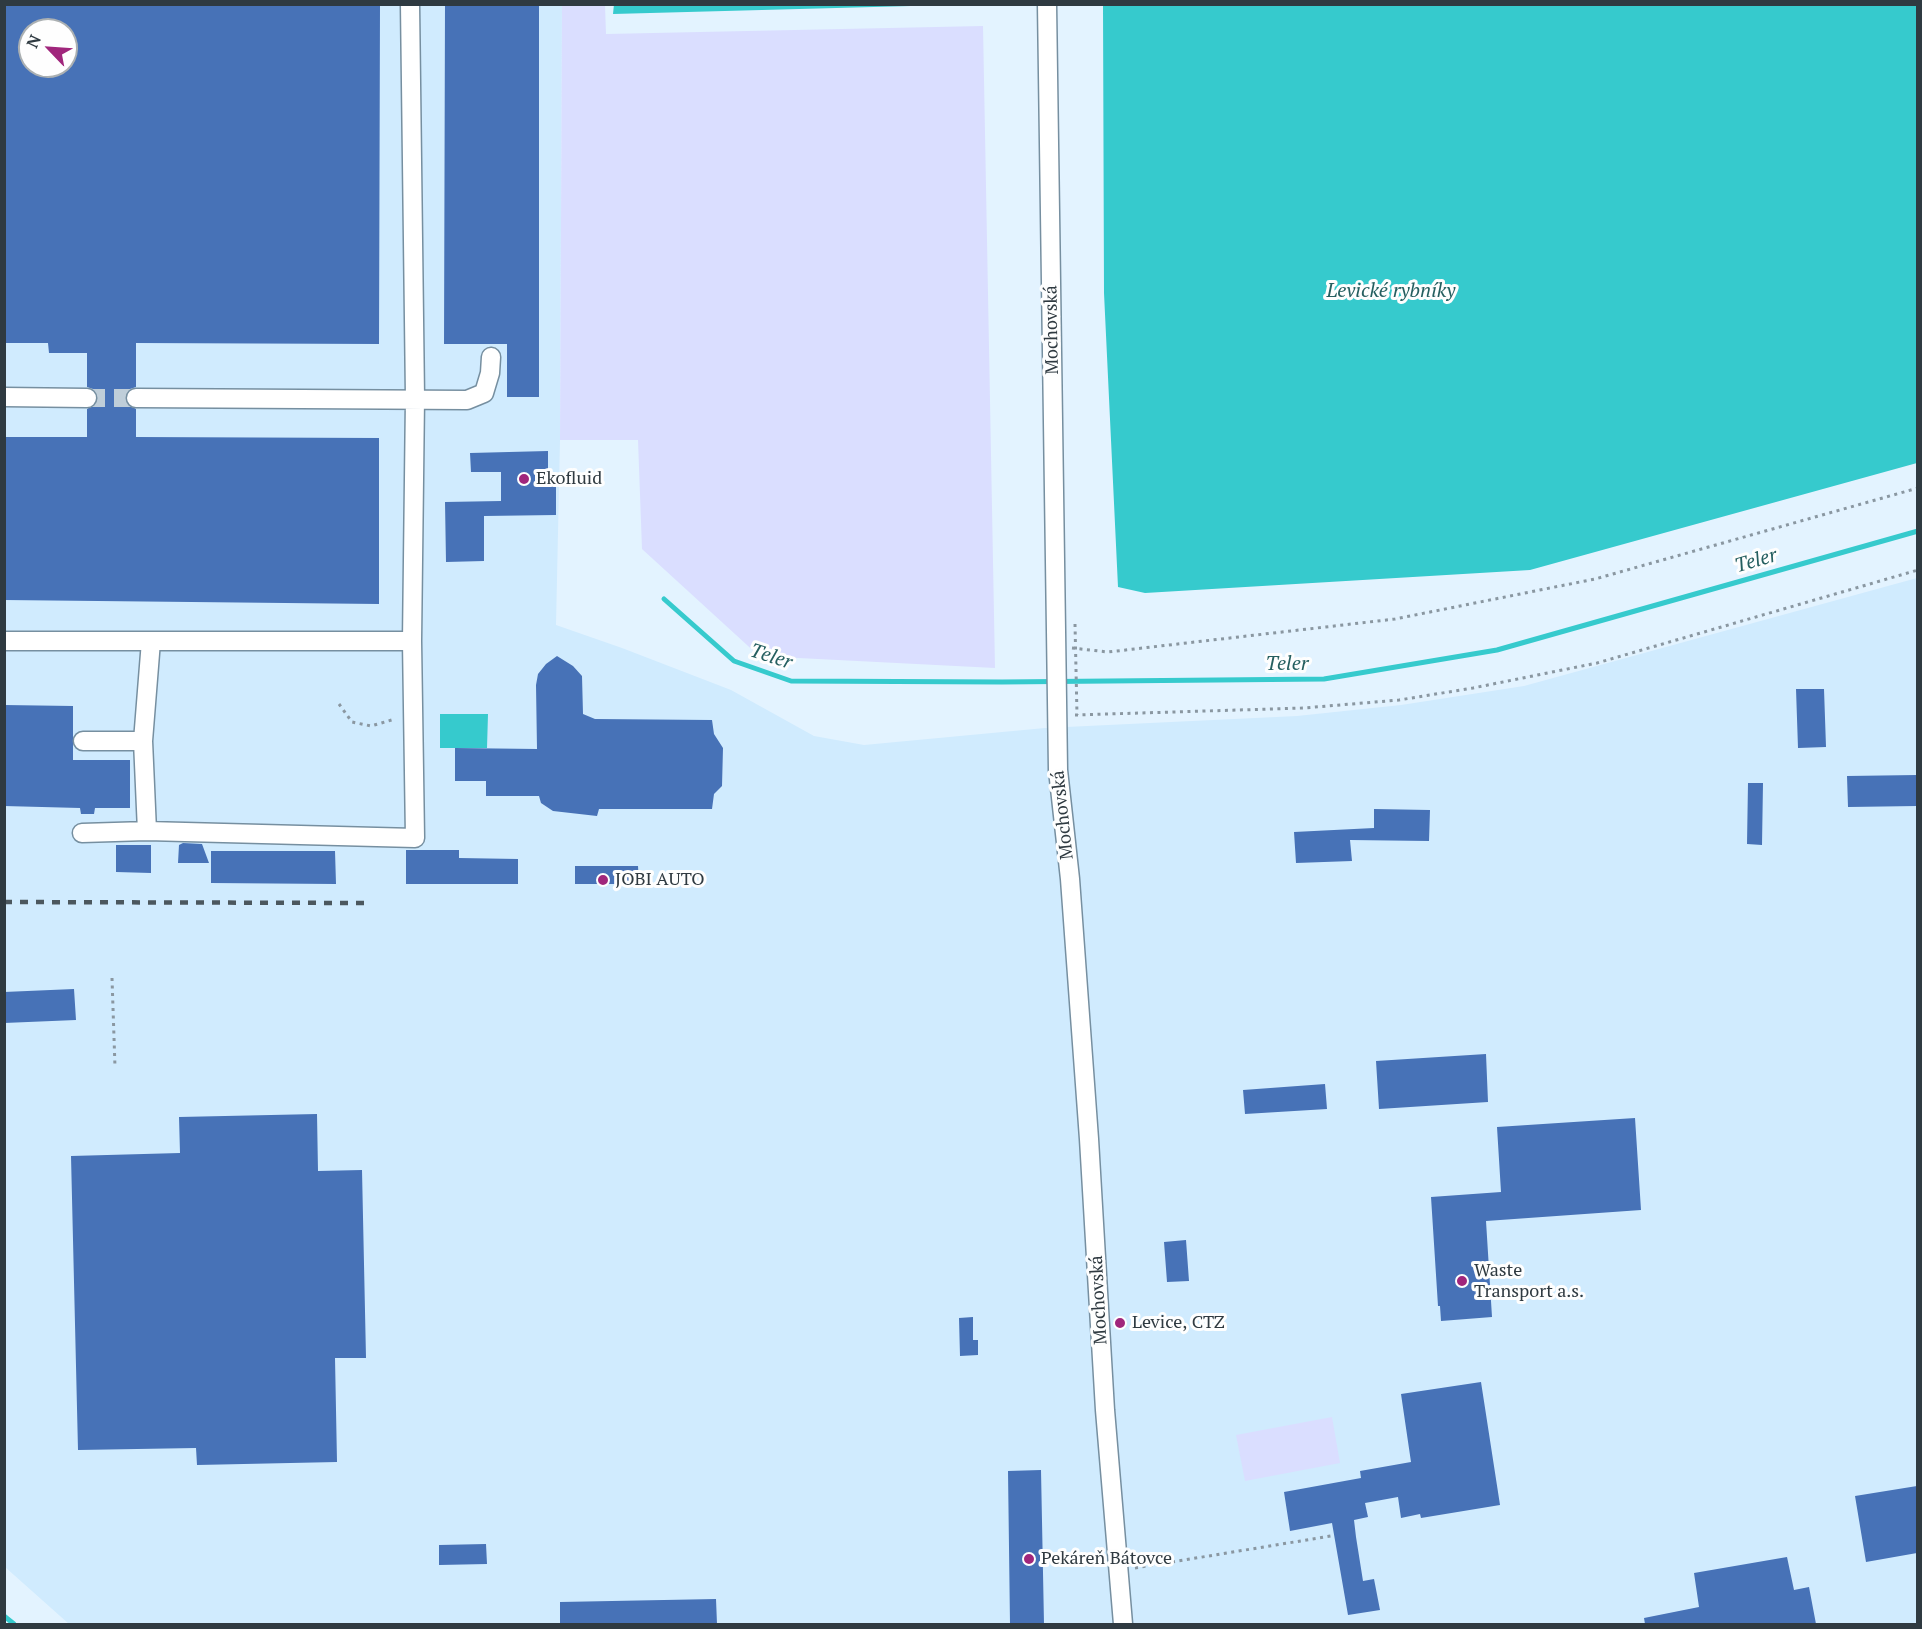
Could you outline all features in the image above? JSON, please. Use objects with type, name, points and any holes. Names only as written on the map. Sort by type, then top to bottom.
[{"type":"street","points":[[82,833],[147,831],[415,838],[412,640],[415,398],[410,4]]},
{"type":"street","name":"Mochovská","points":[[1047,4],[1058,770],[1070,879],[1105,1410],[1123,1624]]},
{"type":"street","points":[[136,398],[467,400],[484,393],[490,373],[491,357]]},
{"type":"street","points":[[4,398],[87,398]]},
{"type":"street","points":[[4,641],[412,640]]},
{"type":"street","points":[[147,831],[143,741],[151,641]]},
{"type":"street","points":[[83,741],[143,741]]},
{"type":"path","points":[[1055,655],[1108,652],[1395,619],[1595,579],[1917,488]]},
{"type":"path","points":[[1056,708],[1077,715],[1304,708],[1399,699],[1473,688],[1597,663],[1917,570]]},
{"type":"path","points":[[1077,669],[1077,715]]},
{"type":"path","points":[[339,704],[352,722],[371,726],[389,722],[413,711]]},
{"type":"path","points":[[112,978],[115,1067]]},
{"type":"path","points":[[1119,1570],[1331,1536]]},
{"type":"shaded area","points":[[5,5],[562,5],[560,440],[556,625],[731,690],[814,736],[864,745],[1045,728],[1297,716],[1401,705],[1524,686],[1917,578],[1917,1624],[69,1624],[5,1567]]},
{"type":"shaded area","points":[[562,5],[605,5],[606,34],[983,26],[995,668],[759,656],[642,549],[638,440],[560,440]]},
{"type":"shaded area","points":[[1332,1417],[1340,1463],[1245,1481],[1236,1435]]},
{"type":"water","points":[[614,4],[948,4],[948,5],[613,14]]},
{"type":"water","name":"Levické rybníky","points":[[1103,5],[1917,5],[1917,463],[1530,570],[1145,593],[1118,587],[1104,293]]},
{"type":"water","points":[[440,714],[488,714],[487,748],[440,748]]},
{"type":"building","points":[[4,4],[380,4],[379,344],[136,343],[136,387],[130,389],[125,397],[127,404],[136,409],[136,437],[379,438],[379,604],[4,600],[4,437],[87,437],[87,409],[96,404],[98,398],[93,389],[87,387],[87,353],[49,353],[48,343],[4,343]]},
{"type":"building","points":[[445,4],[539,4],[539,397],[507,397],[507,344],[444,344]]},
{"type":"building","points":[[548,451],[548,485],[556,485],[556,515],[484,516],[484,561],[446,562],[445,502],[501,501],[501,472],[471,472],[470,453]]},
{"type":"building","points":[[557,656],[573,666],[582,676],[583,714],[595,719],[712,720],[714,734],[723,748],[722,786],[714,794],[712,809],[599,809],[597,816],[553,811],[541,803],[539,796],[486,796],[486,781],[455,781],[455,748],[537,749],[536,685],[538,674]]},
{"type":"building","points":[[1796,689],[1824,689],[1826,747],[1798,748]]},
{"type":"building","points":[[4,705],[73,706],[73,760],[130,760],[130,808],[95,808],[94,814],[81,814],[80,808],[4,806]]},
{"type":"building","points":[[1917,775],[1917,806],[1848,807],[1847,776]]},
{"type":"building","points":[[1748,783],[1763,783],[1762,845],[1747,844]]},
{"type":"building","points":[[1374,809],[1430,810],[1429,841],[1350,840],[1352,861],[1296,863],[1294,832],[1374,828]]},
{"type":"building","points":[[183,843],[202,844],[209,863],[178,863],[179,845]]},
{"type":"building","points":[[116,845],[151,845],[151,873],[116,872]]},
{"type":"building","points":[[406,850],[459,850],[459,858],[518,859],[518,884],[406,884]]},
{"type":"building","points":[[211,851],[335,851],[336,884],[211,883]]},
{"type":"building","points":[[575,866],[638,866],[639,884],[575,884]]},
{"type":"building","points":[[74,989],[76,1020],[4,1023],[4,992]]},
{"type":"building","points":[[1486,1054],[1488,1102],[1379,1109],[1376,1061]]},
{"type":"building","points":[[1325,1084],[1327,1109],[1245,1114],[1243,1090]]},
{"type":"building","points":[[317,1114],[318,1171],[362,1170],[366,1358],[335,1358],[337,1462],[197,1465],[196,1448],[78,1450],[71,1156],[180,1153],[179,1117]]},
{"type":"building","points":[[1635,1118],[1641,1210],[1486,1221],[1492,1317],[1441,1321],[1431,1197],[1501,1192],[1497,1127]]},
{"type":"building","points":[[1186,1240],[1189,1281],[1167,1282],[1164,1242]]},
{"type":"building","points":[[973,1317],[973,1340],[978,1340],[978,1355],[960,1356],[959,1318]]},
{"type":"building","points":[[1481,1382],[1500,1505],[1421,1518],[1420,1514],[1401,1518],[1398,1497],[1365,1503],[1368,1517],[1354,1520],[1356,1537],[1363,1581],[1374,1579],[1380,1610],[1348,1615],[1332,1523],[1290,1531],[1284,1492],[1361,1478],[1360,1471],[1411,1462],[1401,1394]]},
{"type":"building","points":[[1041,1470],[1044,1624],[1010,1624],[1008,1471]]},
{"type":"building","points":[[1917,1486],[1917,1553],[1866,1562],[1855,1496]]},
{"type":"building","points":[[486,1544],[487,1564],[439,1565],[439,1545]]},
{"type":"building","points":[[1787,1557],[1794,1590],[1809,1587],[1816,1624],[1645,1624],[1644,1618],[1699,1607],[1694,1573]]},
{"type":"building","points":[[716,1599],[717,1624],[560,1624],[560,1602]]},
{"type":"waterway","name":"Teler","points":[[664,599],[734,661],[791,681],[1324,679],[1497,650],[1918,531]]},
{"type":"waterway","points":[[4,1616],[14,1624]]},
{"type":"tunnel","points":[[87,398],[136,398]]},
{"type":"railway","points":[[4,902],[364,903]]},
{"type":"place","name":"Ekofluid","points":[[524,479]]},
{"type":"place","name":"JOBI AUTO","points":[[603,880]]},
{"type":"place","name":"Waste Transport a.s.","points":[[1462,1281]]},
{"type":"place","name":"Levice, CTZ","points":[[1120,1323]]},
{"type":"place","name":"Pekáreň Bátovce","points":[[1029,1559]]}]
